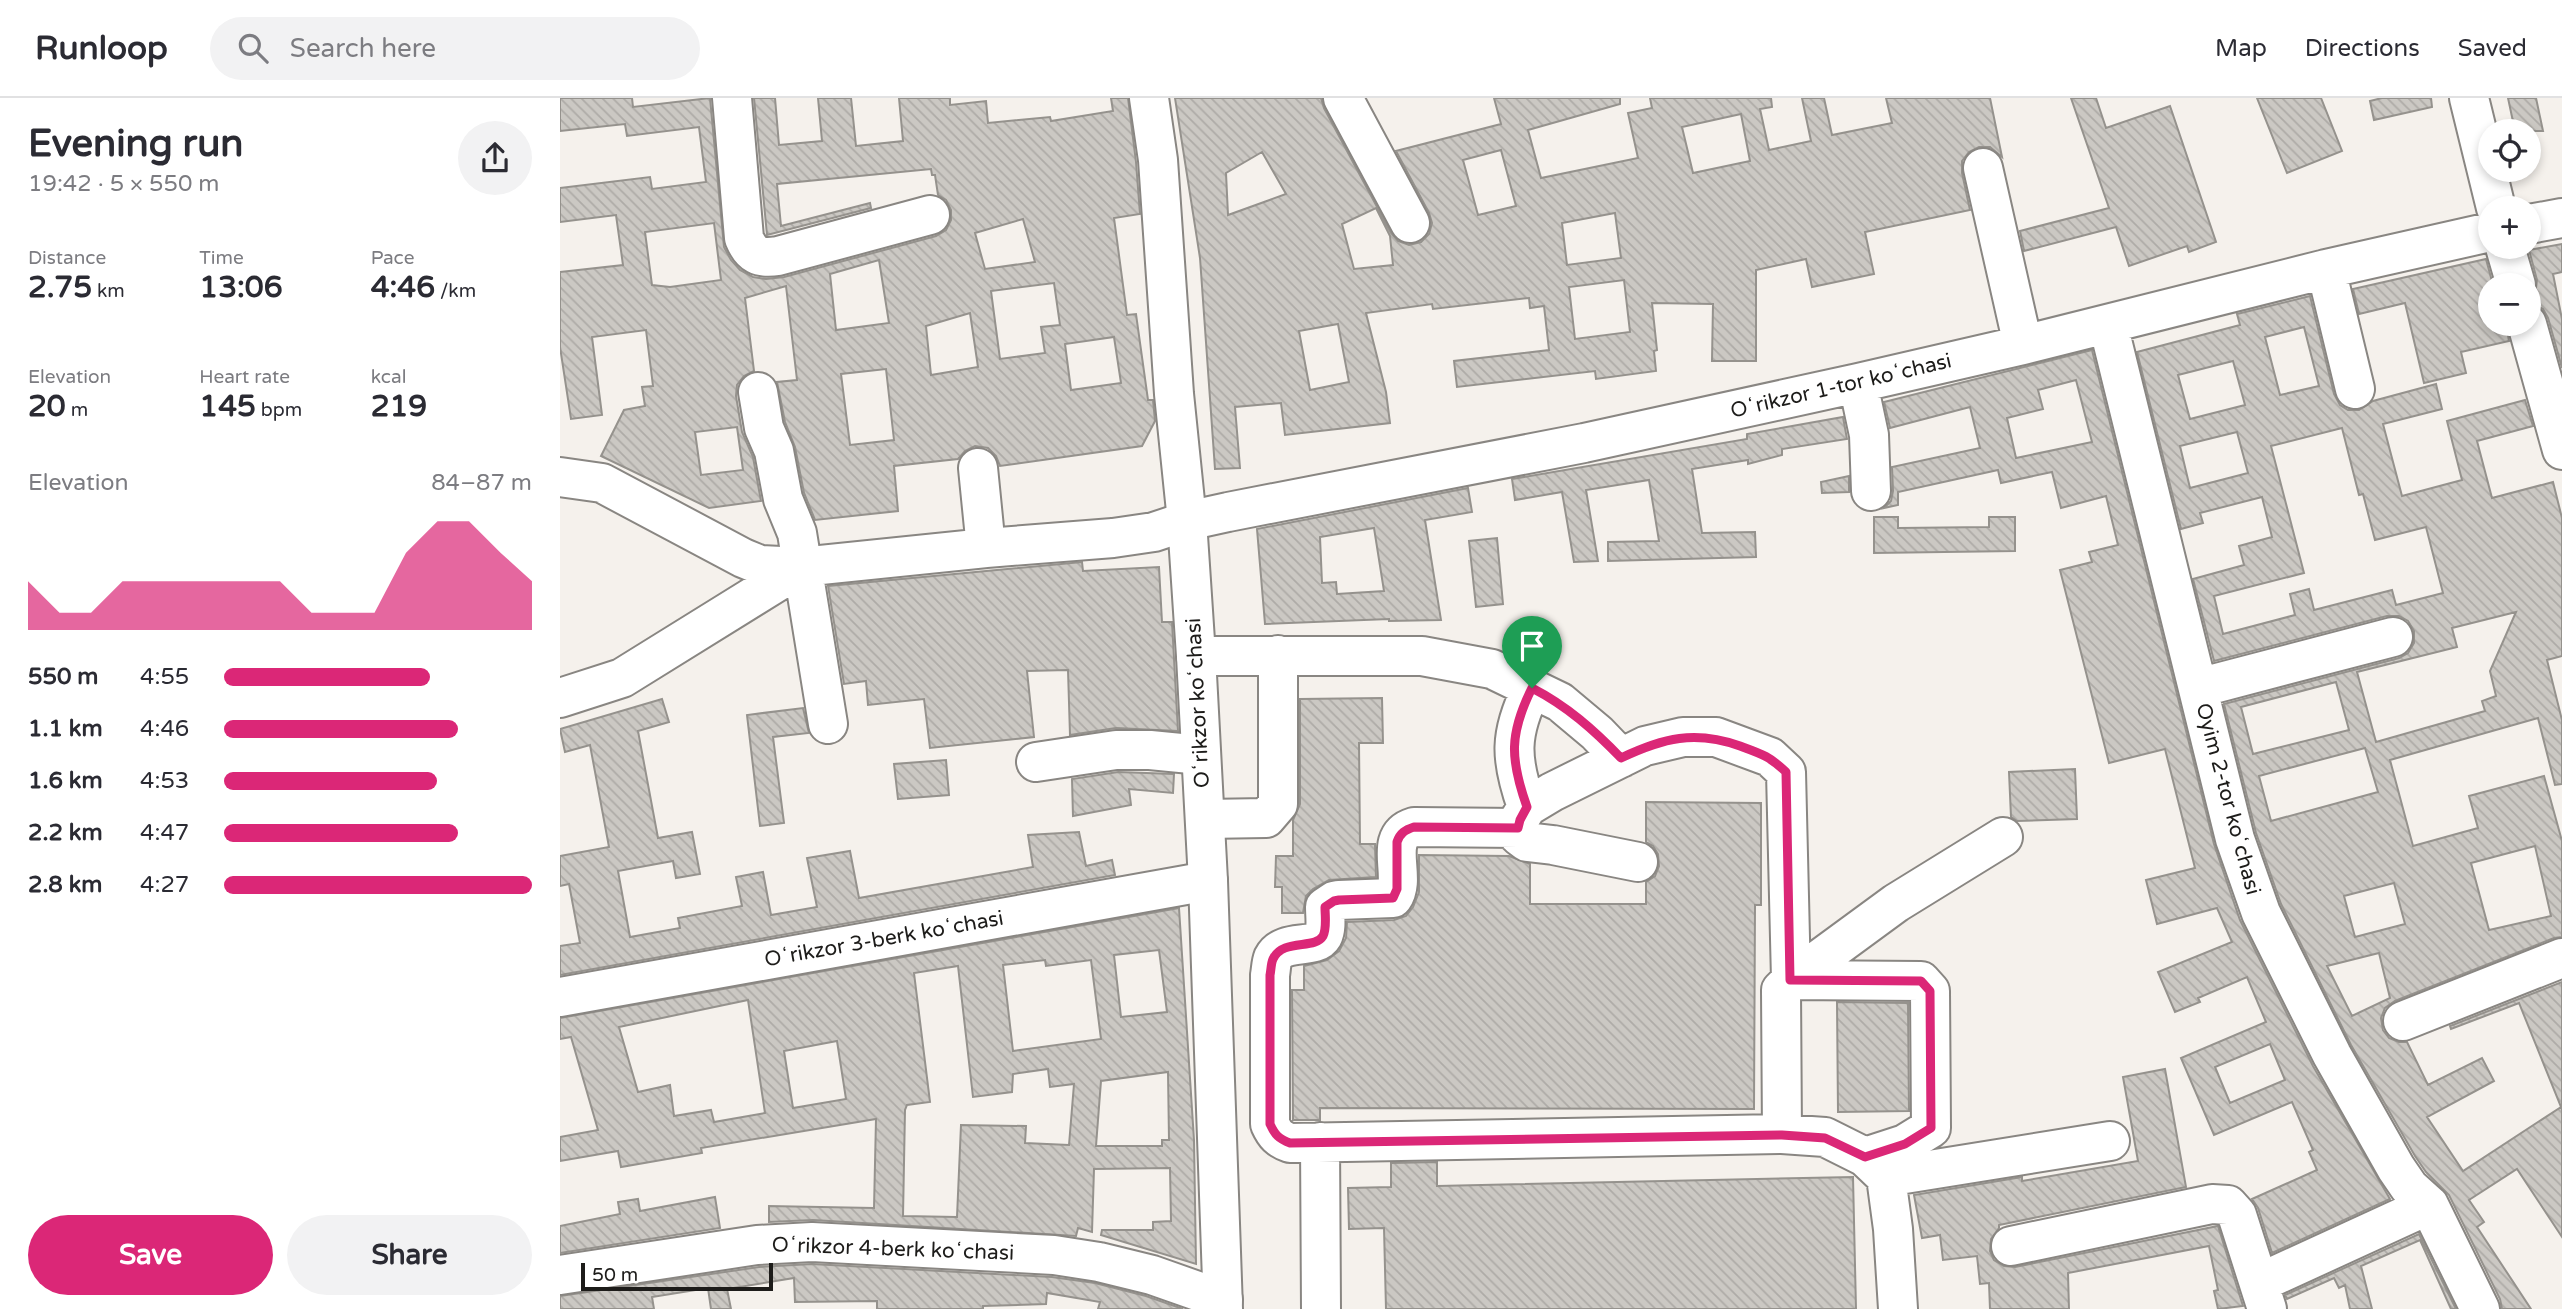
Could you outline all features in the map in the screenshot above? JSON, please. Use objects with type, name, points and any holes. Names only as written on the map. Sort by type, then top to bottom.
[{"type":"street","points":[[732,98],[744,238],[750,252],[763,258],[778,256],[930,215]]},
{"type":"street","name":"Oʻrikzor koʻchasi","points":[[1149,98],[1158,160],[1196,656],[1208,881],[1223,1305]]},
{"type":"street","points":[[1343,98],[1410,223]]},
{"type":"street","points":[[2469,98],[2493,196]]},
{"type":"street","points":[[1983,168],[2023,345]]},
{"type":"street","points":[[2541,222],[2562,218]]},
{"type":"street","name":"Oʻrikzor 1-tor koʻchasi","points":[[560,477],[602,483],[760,565],[801,567],[1113,538],[1154,532],[1187,521],[1584,443],[1858,383],[2478,235]]},
{"type":"street","points":[[2326,269],[2355,388]]},
{"type":"street","name":"Oyim 2-tor koʻchasi","points":[[2108,324],[2235,839],[2261,913],[2332,1055],[2396,1168],[2409,1187],[2429,1205],[2480,1309]]},
{"type":"street","points":[[2530,336],[2562,450]]},
{"type":"street","points":[[1858,383],[1868,435],[1871,491]]},
{"type":"street","points":[[758,392],[764,428],[774,451],[783,499],[797,533],[828,724]]},
{"type":"street","points":[[978,468],[986,548]]},
{"type":"street","points":[[560,698],[622,678],[801,567]]},
{"type":"street","points":[[2198,688],[2393,637]]},
{"type":"street","points":[[1205,819],[1266,818],[1278,804],[1278,655]]},
{"type":"street","points":[[1196,656],[1422,656],[1492,669],[1560,702],[1597,733],[1621,758]]},
{"type":"street","points":[[1532,688],[1519,714],[1513,754],[1523,818],[1520,836],[1527,842],[1638,862]]},
{"type":"street","points":[[1790,980],[1786,772],[1770,757],[1716,737],[1683,737],[1645,746],[1552,792],[1523,818],[1414,827],[1406,830],[1397,842],[1397,889],[1393,898],[1334,901],[1325,907],[1325,932],[1322,939],[1293,945],[1280,951],[1273,959],[1270,975],[1270,1124],[1274,1134],[1290,1143],[1782,1135],[1825,1138],[1876,1167],[2110,1141]]},
{"type":"street","points":[[1036,762],[1128,750],[1201,755]]},
{"type":"street","points":[[1782,1135],[1781,989],[1896,903],[2003,837]]},
{"type":"street","name":"Oʻrikzor 3-berk koʻchasi","points":[[560,997],[1208,881]]},
{"type":"street","points":[[2403,1021],[2562,958]]},
{"type":"street","points":[[1790,980],[1921,981],[1930,991],[1931,1128],[1876,1167]]},
{"type":"street","points":[[1320,1142],[1321,1309]]},
{"type":"street","points":[[1876,1167],[1893,1229],[1898,1309]]},
{"type":"street","points":[[2011,1246],[2220,1203],[2228,1205],[2237,1215],[2263,1296],[2429,1205]]},
{"type":"street","name":"Oʻrikzor 4-berk koʻchasi","points":[[560,1275],[757,1245],[812,1242],[1054,1255],[1099,1262],[1152,1275],[1223,1305]]},
{"type":"building","points":[[560,98],[632,98],[633,107],[710,98],[724,247],[740,270],[753,277],[766,279],[784,277],[936,236],[946,230],[951,220],[951,210],[946,200],[938,195],[935,175],[932,175],[931,169],[777,184],[781,226],[870,203],[871,208],[767,235],[754,98],[775,98],[779,145],[822,141],[818,98],[851,98],[856,146],[903,141],[899,98],[950,98],[950,105],[986,101],[988,123],[1050,117],[1051,121],[1113,111],[1111,98],[1128,98],[1140,214],[1114,218],[1127,315],[1136,314],[1148,400],[1153,400],[1155,421],[1142,446],[1000,466],[996,456],[988,448],[975,446],[965,451],[958,459],[894,466],[898,511],[815,520],[804,493],[795,447],[785,422],[777,382],[797,380],[786,286],[745,298],[754,371],[744,376],[737,385],[736,396],[742,432],[753,457],[761,501],[709,508],[601,456],[624,410],[645,406],[642,387],[653,386],[646,330],[592,337],[602,415],[571,419],[560,347],[560,272],[623,265],[616,215],[560,222],[560,188],[650,177],[652,189],[706,182],[699,127],[627,136],[625,124],[560,131]],"holes":[[[1023,219],[1035,262],[985,269],[975,233]],[[714,223],[721,280],[670,287],[652,285],[645,232]],[[879,260],[889,323],[836,330],[830,274]],[[1054,283],[1060,325],[1041,327],[1045,353],[1000,359],[991,291]],[[970,313],[978,367],[931,375],[926,326]],[[1114,337],[1121,383],[1071,390],[1065,344]],[[886,369],[894,440],[850,445],[841,374]],[[737,427],[743,470],[701,475],[695,432]]]},
{"type":"building","points":[[1175,98],[1321,98],[1391,233],[1398,241],[1409,245],[1421,242],[1429,234],[1432,223],[1396,151],[1501,124],[1494,98],[1620,98],[1620,104],[1528,130],[1541,178],[1638,158],[1628,113],[1652,108],[1650,98],[1771,98],[1772,107],[1760,109],[1769,150],[1811,141],[1802,98],[1824,98],[1832,135],[1892,123],[1886,98],[1990,98],[2002,157],[1990,147],[1979,147],[1969,152],[1962,161],[1970,210],[1865,232],[1874,274],[1812,287],[1806,259],[1756,270],[1756,361],[1712,361],[1713,304],[1652,303],[1657,350],[1654,351],[1656,371],[1596,379],[1595,371],[1457,387],[1454,361],[1549,350],[1544,306],[1530,308],[1529,298],[1433,309],[1432,304],[1366,313],[1386,392],[1390,423],[1285,435],[1281,403],[1235,407],[1240,468],[1215,469],[1200,258]],"holes":[[[1741,114],[1750,161],[1693,173],[1682,127]],[[1501,150],[1516,206],[1478,215],[1463,160]],[[1262,152],[1286,194],[1228,215],[1226,173]],[[1376,208],[1390,236],[1393,265],[1354,269],[1342,224]],[[1615,213],[1621,258],[1567,265],[1562,223]],[[1624,280],[1630,332],[1575,339],[1569,287]],[[1338,324],[1349,382],[1310,390],[1299,331]]]},
{"type":"building","points":[[2071,98],[2096,98],[2106,128],[2170,106],[2216,242],[2189,252],[2187,246],[2129,266],[2116,227],[2024,251],[2020,231],[2109,208]]},
{"type":"building","points":[[2257,98],[2321,98],[2342,151],[2287,173]]},
{"type":"building","points":[[2382,98],[2431,98],[2432,107],[2374,120],[2370,101]]},
{"type":"building","points":[[2508,98],[2536,98],[2540,119],[2512,119]]},
{"type":"building","points":[[2562,244],[2562,272],[2553,274],[2562,319],[2562,368],[2548,318],[2541,308],[2541,273],[2535,273],[2531,259],[2541,259],[2541,248]]},
{"type":"building","points":[[2486,259],[2490,273],[2478,273],[2478,336],[2508,336],[2509,341],[2461,352],[2466,373],[2424,383],[2405,303],[2359,314],[2353,289]]},
{"type":"building","points":[[2310,296],[2334,394],[2340,405],[2348,410],[2359,410],[2373,401],[2436,384],[2442,409],[2383,424],[2402,496],[2462,480],[2447,421],[2525,400],[2533,426],[2477,441],[2492,498],[2553,482],[2562,518],[2562,656],[2547,660],[2562,720],[2562,784],[2555,785],[2538,718],[2390,760],[2413,846],[2478,828],[2469,796],[2544,776],[2562,841],[2562,937],[2395,1001],[2385,1008],[2381,1018],[2383,1030],[2389,1038],[2407,1042],[2428,1085],[2482,1058],[2494,1081],[2427,1117],[2463,1171],[2561,1107],[2519,1003],[2451,1029],[2450,1026],[2562,982],[2562,1237],[2517,1169],[2469,1200],[2484,1222],[2477,1227],[2531,1309],[2502,1309],[2500,1299],[2449,1195],[2426,1172],[2415,1156],[2351,1045],[2281,904],[2256,833],[2224,704],[2399,658],[2408,653],[2414,643],[2414,631],[2408,621],[2399,616],[2387,616],[2214,661],[2193,579],[2244,565],[2239,546],[2272,537],[2262,497],[2200,513],[2203,523],[2181,529],[2137,352],[2240,325],[2237,314]],"holes":[[[2304,327],[2319,386],[2280,395],[2265,337]],[[2233,361],[2245,405],[2190,419],[2178,375]],[[2342,428],[2359,495],[2363,494],[2375,540],[2426,527],[2443,593],[2396,605],[2392,590],[2314,610],[2309,589],[2290,594],[2295,615],[2223,634],[2214,596],[2304,573],[2271,446]],[[2237,432],[2248,473],[2190,488],[2180,446]],[[2516,612],[2490,671],[2496,696],[2482,701],[2485,711],[2376,742],[2357,672],[2457,647],[2452,628]],[[2336,682],[2349,730],[2253,754],[2241,707]],[[2365,748],[2378,792],[2271,821],[2259,776]],[[2535,846],[2551,916],[2489,930],[2471,863]],[[2394,883],[2405,924],[2355,937],[2344,896]],[[2379,953],[2390,998],[2352,1016],[2327,966]]]},
{"type":"building","points":[[2092,350],[2214,844],[2240,920],[2313,1066],[2390,1199],[2272,1253],[2258,1208],[2252,1199],[2317,1170],[2309,1152],[2313,1150],[2292,1102],[2214,1135],[2181,1058],[2266,1022],[2247,977],[2198,998],[2200,1002],[2175,1012],[2158,972],[2232,942],[2217,908],[2157,924],[2146,880],[2195,868],[2165,749],[2109,763],[2060,570],[2092,562],[2089,552],[2118,545],[2106,496],[2061,508],[2052,472],[2001,483],[1998,470],[1898,492],[1898,505],[1884,508],[1891,501],[1893,491],[1892,467],[1980,448],[1970,407],[1890,428],[1884,402]],"holes":[[[2076,380],[2092,442],[2016,458],[2007,418],[2043,409],[2038,390]],[[2270,1044],[2285,1080],[2230,1103],[2215,1067]]]},
{"type":"building","points":[[1843,417],[1847,439],[1782,449],[1782,455],[1748,464],[1748,460],[1692,469],[1702,533],[1755,532],[1756,557],[1608,561],[1608,542],[1659,541],[1649,480],[1586,490],[1598,561],[1574,562],[1562,492],[1515,500],[1512,479],[1747,439],[1747,434]]},
{"type":"building","points":[[1849,476],[1849,492],[1822,493],[1821,482]]},
{"type":"building","points":[[1468,488],[1472,512],[1425,520],[1441,620],[1389,619],[1265,624],[1257,529]],"holes":[[[1374,528],[1384,591],[1337,594],[1336,582],[1322,583],[1320,537]]]},
{"type":"building","points":[[1874,517],[1898,517],[1898,528],[1989,527],[1989,517],[2015,517],[2015,551],[1874,553]]},
{"type":"building","points":[[1497,538],[1503,604],[1476,607],[1469,541]]},
{"type":"building","points":[[1082,562],[1083,571],[1159,567],[1162,622],[1172,622],[1178,731],[1116,728],[1070,735],[1068,670],[1027,671],[1034,737],[930,748],[924,699],[868,705],[866,681],[844,684],[828,586]]},
{"type":"building","points":[[1382,698],[1383,743],[1359,743],[1360,844],[1375,844],[1376,877],[1329,880],[1306,896],[1303,913],[1282,913],[1282,887],[1275,887],[1276,856],[1293,856],[1293,820],[1300,804],[1300,699]]},
{"type":"building","points":[[662,699],[669,722],[638,731],[658,838],[692,832],[700,874],[676,878],[673,861],[618,871],[630,937],[680,928],[678,918],[742,906],[736,877],[763,872],[771,915],[817,907],[807,858],[850,851],[859,898],[1033,867],[1028,835],[1079,832],[1086,866],[1112,860],[1115,875],[560,975],[560,946],[580,943],[569,884],[560,886],[560,856],[609,847],[590,745],[565,752],[560,729]]},
{"type":"building","points":[[803,708],[809,733],[773,737],[784,823],[760,826],[747,715]]},
{"type":"building","points":[[946,760],[949,795],[898,799],[894,764]]},
{"type":"building","points":[[2075,769],[2077,819],[2017,821],[2011,817],[2009,772]]},
{"type":"building","points":[[1118,772],[1174,774],[1173,793],[1129,789],[1131,805],[1073,816],[1072,779]]},
{"type":"building","points":[[1646,802],[1761,803],[1761,905],[1755,905],[1754,1109],[1320,1108],[1320,1120],[1293,1120],[1292,990],[1304,990],[1304,966],[1327,960],[1339,951],[1346,938],[1347,922],[1394,920],[1406,916],[1419,892],[1419,855],[1509,856],[1530,864],[1530,904],[1646,904],[1646,882],[1655,876],[1659,866],[1658,854],[1653,846],[1646,842]]},
{"type":"building","points":[[1179,908],[1194,1140],[1196,1264],[1101,1235],[1102,1230],[1153,1230],[1153,1222],[1171,1221],[1170,1168],[1094,1169],[1092,1232],[1078,1228],[1076,1236],[813,1220],[769,1222],[769,1206],[874,1208],[876,1119],[701,1148],[702,1153],[621,1167],[618,1151],[560,1161],[560,1137],[598,1130],[571,1037],[560,1039],[560,1018]],"holes":[[[1159,950],[1167,1012],[1121,1017],[1114,955]],[[1045,960],[1046,966],[1091,960],[1101,1039],[1013,1051],[1003,965]],[[958,966],[973,1097],[1012,1092],[1013,1074],[1048,1069],[1050,1087],[1074,1084],[1069,1145],[1025,1143],[1026,1126],[961,1125],[957,1217],[903,1216],[905,1110],[907,1105],[930,1102],[914,973]],[[748,1000],[765,1113],[714,1122],[711,1110],[674,1116],[670,1085],[638,1092],[619,1027]],[[837,1041],[846,1099],[793,1108],[784,1051]],[[1168,1072],[1169,1140],[1162,1140],[1162,1146],[1096,1146],[1101,1081]]]},
{"type":"building","points":[[1837,1002],[1908,1003],[1909,1111],[1838,1112]]},
{"type":"building","points":[[2165,1069],[2186,1187],[1999,1225],[1991,1239],[1990,1251],[1994,1260],[2004,1266],[2015,1267],[2218,1226],[2243,1306],[2218,1309],[2214,1291],[2218,1290],[2209,1246],[2068,1273],[2069,1309],[1990,1309],[1989,1283],[1980,1284],[1977,1256],[1943,1260],[1940,1235],[1922,1238],[1914,1195],[2022,1177],[2022,1181],[2138,1161],[2123,1077]]},
{"type":"building","points":[[1437,1162],[1437,1186],[1853,1177],[1856,1309],[1386,1309],[1384,1228],[1349,1229],[1348,1188],[1391,1187],[1391,1163]]},
{"type":"building","points":[[715,1197],[720,1228],[560,1253],[560,1226],[620,1214],[618,1202],[638,1199],[640,1211]]},
{"type":"building","points":[[2419,1234],[2456,1309],[2451,1309],[2420,1240],[2361,1266],[2372,1309],[2350,1309],[2345,1285],[2339,1288],[2334,1278],[2287,1299],[2285,1295]]},
{"type":"building","points":[[812,1264],[1052,1277],[1095,1283],[1183,1309],[1098,1309],[1100,1302],[1047,1293],[1046,1304],[983,1306],[983,1309],[877,1309],[877,1301],[795,1302],[794,1278],[727,1289],[731,1309],[711,1309],[708,1288],[652,1297],[654,1309],[560,1309],[560,1296],[759,1267]]},
{"type":"route","points":[[1532,688],[1560,702],[1597,733],[1621,758],[1645,746],[1683,737],[1716,737],[1770,757],[1786,772],[1790,980],[1921,981],[1930,991],[1931,1128],[1905,1144],[1865,1157],[1825,1138],[1782,1135],[1290,1143],[1274,1134],[1270,1124],[1270,975],[1273,959],[1280,951],[1293,945],[1322,939],[1325,932],[1325,907],[1328,904],[1339,900],[1393,898],[1397,889],[1397,842],[1406,830],[1414,827],[1518,828],[1527,807],[1518,783],[1513,754],[1519,714],[1532,688]]}]
